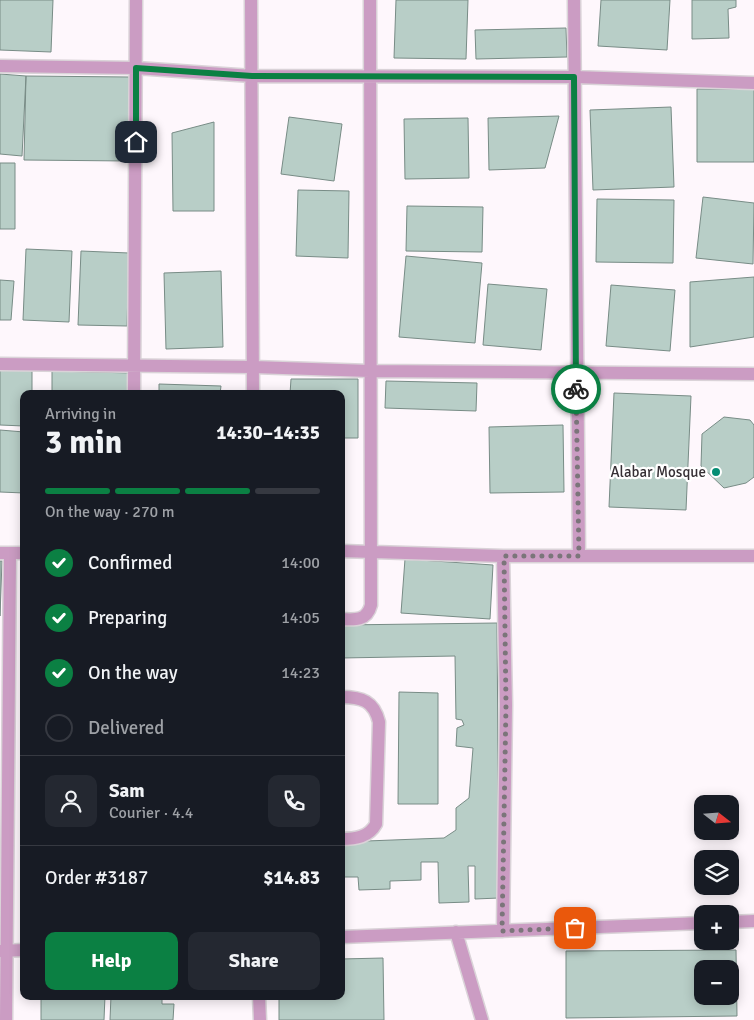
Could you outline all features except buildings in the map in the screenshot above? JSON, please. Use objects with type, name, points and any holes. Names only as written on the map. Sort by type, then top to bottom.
[{"type":"street","points":[[134,390],[136,0]]},
{"type":"street","points":[[251,0],[253,390]]},
{"type":"street","points":[[345,619],[358,620],[369,613],[372,551],[369,372],[370,0]]},
{"type":"street","points":[[574,0],[579,556]]},
{"type":"street","points":[[0,66],[136,68],[252,76],[574,77],[754,83]]},
{"type":"street","points":[[0,364],[253,367],[369,372],[754,374]]},
{"type":"street","points":[[345,551],[504,556],[754,556]]},
{"type":"street","points":[[6,1020],[3,951],[5,553],[20,553]]},
{"type":"street","points":[[502,931],[506,705],[504,556]]},
{"type":"street","points":[[345,697],[359,698],[374,706],[379,722],[376,824],[373,830],[364,836],[345,838]]},
{"type":"street","points":[[739,922],[754,921]]},
{"type":"street","points":[[345,938],[694,923]]},
{"type":"street","points":[[456,932],[482,1020]]},
{"type":"street","points":[[3,951],[20,950]]},
{"type":"street","points":[[258,1000],[260,1020]]},
{"type":"way so far","points":[[575,928],[502,931],[506,705],[504,556],[579,556],[576,389]]},
{"type":"place","name":"Alabar Mosque","points":[[716,472]]},
{"type":"route","points":[[136,142],[136,68],[252,76],[574,77],[576,389]]}]
